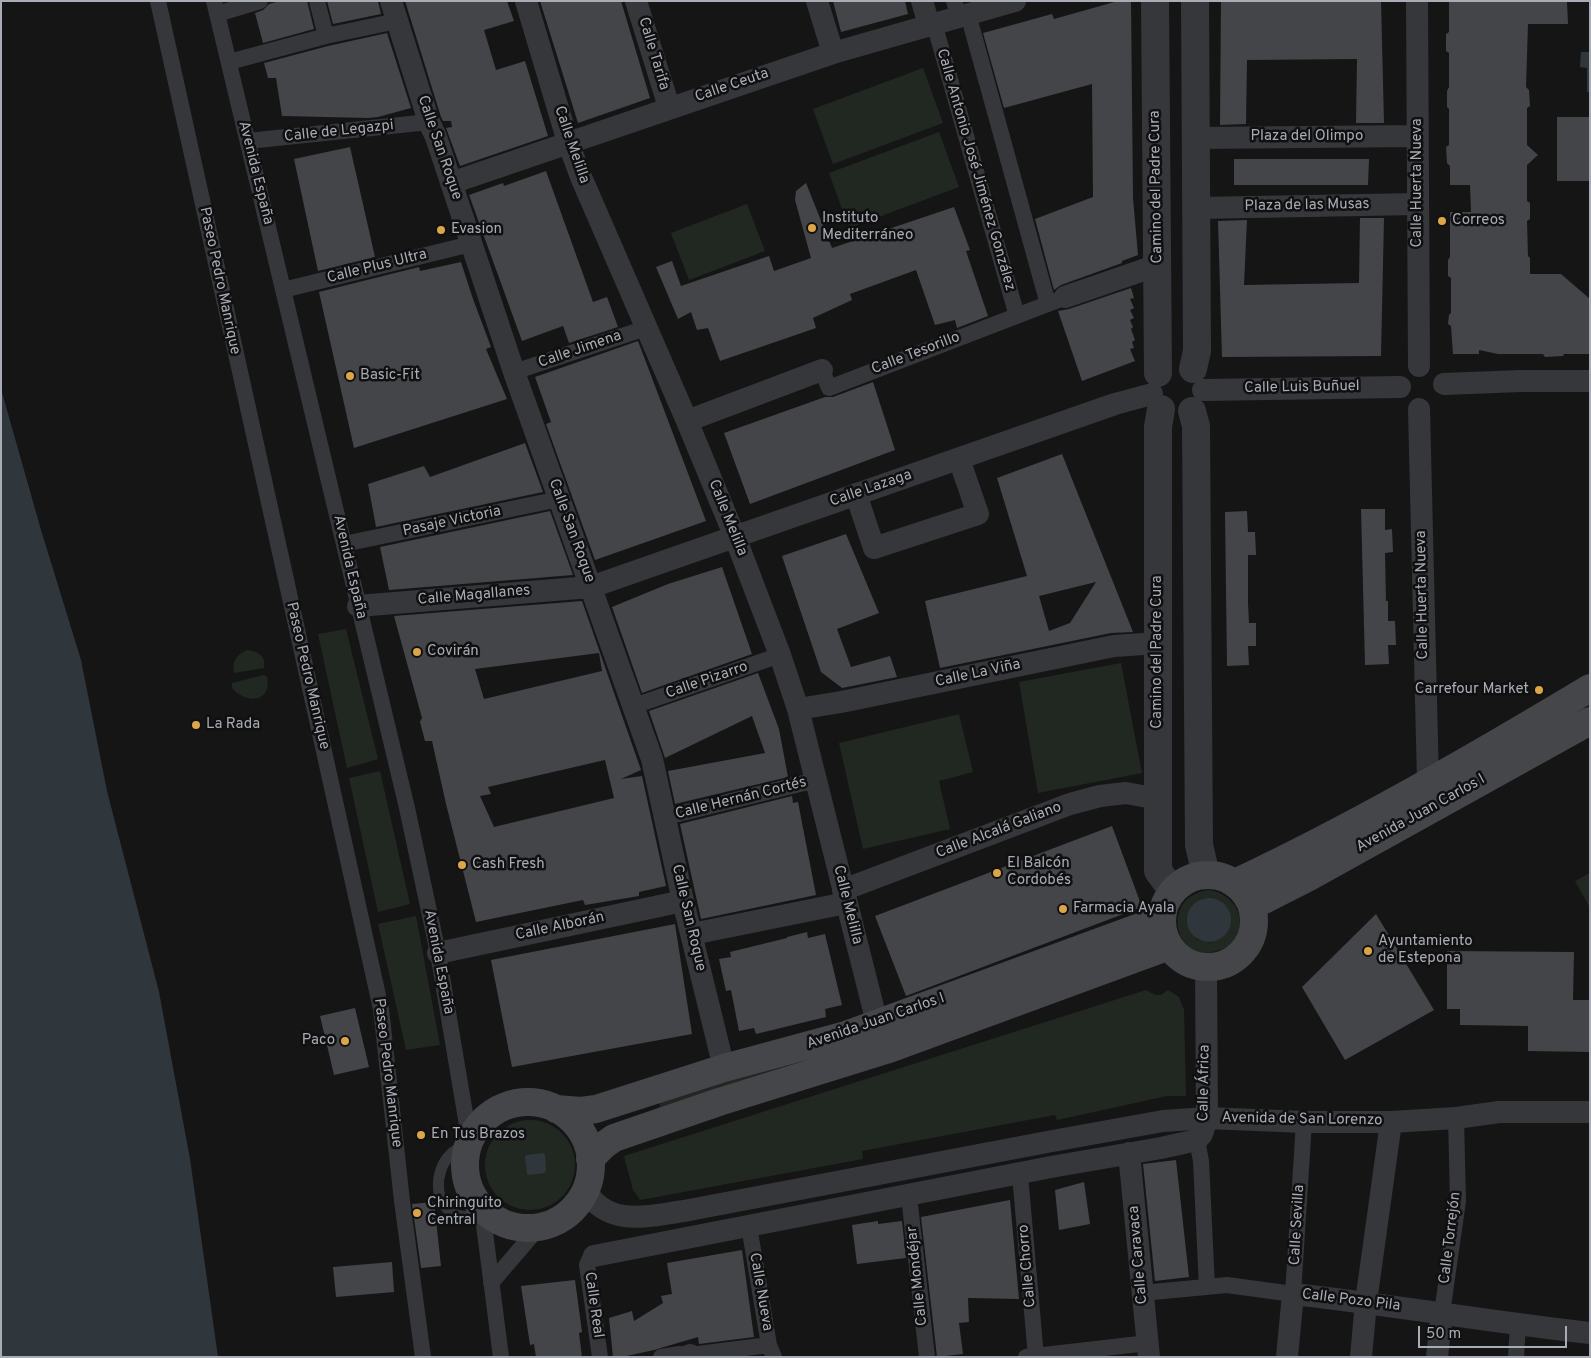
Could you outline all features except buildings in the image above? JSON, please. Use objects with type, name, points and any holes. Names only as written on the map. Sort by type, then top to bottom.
[{"type":"main road","name":"Avenida Juan Carlos I","points":[[1235,884],[1297,853],[1428,782],[1590,688]]},
{"type":"main road","name":"Avenida Juan Carlos I","points":[[1252,906],[1318,872],[1590,721]]},
{"type":"main road","points":[[1206,875],[1221,877],[1235,884],[1245,894],[1252,906],[1254,921],[1252,935],[1245,948],[1234,959],[1221,965],[1206,967],[1192,964],[1179,957],[1169,946],[1163,933],[1162,919],[1165,904],[1173,891],[1188,880],[1206,875]]},
{"type":"main road","name":"Avenida Juan Carlos I","points":[[556,1109],[582,1111],[596,1109],[724,1068],[846,1035],[1162,919]]},
{"type":"main road","name":"Avenida Juan Carlos I","points":[[590,1159],[614,1138],[719,1102],[886,1050],[1169,946]]},
{"type":"main road","points":[[533,1103],[556,1109],[575,1124],[588,1146],[590,1159],[589,1180],[578,1203],[567,1214],[554,1222],[539,1227],[523,1228],[507,1225],[485,1213],[468,1185],[466,1175],[466,1153],[472,1138],[490,1116],[510,1106],[533,1103]]},
{"type":"street","name":"Paseo Pedro Manrique","points":[[158,1],[381,1009],[402,1201],[423,1357]]},
{"type":"street","points":[[216,8],[260,1]]},
{"type":"street","points":[[317,1],[326,36]]},
{"type":"street","name":"Calle Melilla","points":[[526,1],[568,142],[581,177],[687,420],[735,537],[780,655],[798,709],[877,1023],[886,1050]]},
{"type":"street","name":"Calle Tarifa","points":[[636,1],[669,107]]},
{"type":"street","points":[[817,1],[832,52]]},
{"type":"street","points":[[922,1],[932,24]]},
{"type":"street","name":"Calle Ceuta","points":[[451,183],[832,52],[932,24],[960,11],[1015,1]]},
{"type":"street","name":"Camino del Padre Cura","points":[[1155,1],[1158,265],[1158,871],[1173,891]]},
{"type":"street","points":[[1195,1],[1199,845],[1206,875]]},
{"type":"street","name":"Calle Huerta Nueva","points":[[1417,1],[1419,366]]},
{"type":"street","name":"Avenida España","points":[[216,8],[406,808],[438,953],[472,1138]]},
{"type":"street","points":[[229,62],[326,36],[394,11]]},
{"type":"street","name":"Calle San Roque","points":[[394,11],[429,122],[514,372],[652,759],[683,901],[724,1068]]},
{"type":"street","points":[[960,11],[1056,300]]},
{"type":"street","name":"Calle Antonio José Jiménez González","points":[[932,24],[1017,316]]},
{"type":"street","name":"Calle de Legazpi","points":[[248,142],[429,122]]},
{"type":"street","name":"Plaza del Olimpo","points":[[1197,138],[1418,136]]},
{"type":"street","name":"Plaza de las Musas","points":[[1197,208],[1418,204]]},
{"type":"street","name":"Calle Plus Ultra","points":[[283,290],[471,244]]},
{"type":"street","name":"Calle Tesorillo","points":[[687,420],[822,370],[828,388],[1056,300],[1158,265]]},
{"type":"street","name":"Calle Jimena","points":[[514,372],[646,328]]},
{"type":"street","points":[[1178,364],[1196,390],[1184,414],[1176,415],[1168,414],[1157,392],[1171,365],[1178,364]]},
{"type":"street","points":[[1419,366],[1428,366],[1435,370],[1441,376],[1444,384],[1444,392],[1440,400],[1427,408],[1418,409],[1405,401],[1400,387],[1404,375],[1419,366]]},
{"type":"street","points":[[1444,384],[1590,381]]},
{"type":"street","name":"Calle Luis Buñuel","points":[[1196,390],[1400,387]]},
{"type":"street","name":"Calle Lazaga","points":[[591,587],[1115,404],[1157,392]]},
{"type":"street","name":"Calle Huerta Nueva","points":[[1418,409],[1428,782]]},
{"type":"street","points":[[856,494],[874,548],[978,514],[960,459]]},
{"type":"street","name":"Pasaje Victoria","points":[[344,544],[559,499]]},
{"type":"street","name":"Calle Magallanes","points":[[358,606],[591,587]]},
{"type":"street","name":"Calle La Viña","points":[[798,709],[841,702],[1114,646],[1158,642]]},
{"type":"street","name":"Calle Pizarro","points":[[634,706],[780,655]]},
{"type":"street","name":"Calle Hernán Cortés","points":[[666,817],[816,780]]},
{"type":"street","name":"Calle Alcalá Galiano","points":[[692,934],[845,896],[1070,804],[1100,796],[1126,793],[1158,798]]},
{"type":"street","name":"Calle Alborán","points":[[438,953],[683,901]]},
{"type":"street","name":"Calle África","points":[[1206,967],[1207,1118],[1202,1134],[1197,1140],[1201,1161],[1207,1287]]},
{"type":"street","name":"Avenida de San Lorenzo","points":[[585,1190],[596,1205],[615,1215],[634,1217],[697,1208],[1163,1121],[1207,1118],[1304,1122],[1391,1122],[1456,1118],[1500,1112],[1590,1112]]},
{"type":"street","name":"Calle Torrejón","points":[[1437,1357],[1458,1201],[1456,1118]]},
{"type":"street","name":"Calle Sevilla","points":[[1286,1357],[1293,1294],[1304,1122]]},
{"type":"street","points":[[1361,1357],[1366,1302],[1391,1122]]},
{"type":"street","points":[[594,1256],[1197,1140]]},
{"type":"street","points":[[1016,1148],[1020,1175]]},
{"type":"street","name":"Calle Caravaca","points":[[1129,1153],[1148,1350]]},
{"type":"street","points":[[904,1168],[909,1196]]},
{"type":"street","name":"Calle Chorro","points":[[1020,1175],[1032,1356]]},
{"type":"street","name":"Calle Mondéjar","points":[[909,1196],[927,1357]]},
{"type":"street","points":[[745,1199],[749,1226]]},
{"type":"street","points":[[687,1238],[687,1221],[697,1208]]},
{"type":"street","points":[[485,1213],[491,1283],[501,1357]]},
{"type":"street","name":"Calle Nueva","points":[[749,1226],[772,1351]]},
{"type":"street","points":[[491,1283],[539,1227]]},
{"type":"street","name":"Calle Real","points":[[594,1256],[587,1265],[600,1357]]},
{"type":"street","name":"Calle Pozo Pila","points":[[1142,1293],[1227,1285],[1366,1302],[1518,1325],[1590,1333]]},
{"type":"street","points":[[1516,1357],[1518,1325]]},
{"type":"street","points":[[1032,1356],[1148,1350]]},
{"type":"street","points":[[661,1357],[680,1354],[690,1356],[772,1351]]},
{"type":"shaded area","points":[[1581,52],[1590,52],[1590,92],[1587,92],[1587,68],[1580,67]]},
{"type":"shaded area","points":[[923,68],[943,123],[833,164],[813,109]]},
{"type":"shaded area","points":[[939,132],[959,187],[849,228],[829,173]]},
{"type":"shaded area","points":[[747,204],[765,251],[689,280],[671,233]]},
{"type":"shaded area","points":[[1,389],[41,530],[81,660],[107,791],[159,992],[190,1159],[218,1357],[1,1357]]},
{"type":"shaded area","points":[[346,629],[378,759],[347,768],[318,634]]},
{"type":"shaded area","points":[[247,650],[263,657],[264,668],[234,673],[236,659]]},
{"type":"shaded area","points":[[1121,663],[1142,773],[1038,793],[1019,682]]},
{"type":"shaded area","points":[[264,675],[267,677],[268,685],[266,692],[262,696],[251,699],[244,697],[232,688],[232,683]]},
{"type":"shaded area","points":[[959,714],[973,772],[939,781],[950,829],[863,849],[839,743]]},
{"type":"shaded area","points":[[380,771],[410,904],[378,912],[349,778]]},
{"type":"shaded area","points":[[1590,873],[1590,908],[1575,881]]},
{"type":"shaded area","points":[[1210,890],[1219,893],[1226,897],[1237,910],[1240,925],[1238,934],[1227,947],[1218,951],[1202,952],[1190,948],[1182,939],[1178,927],[1178,915],[1184,903],[1194,895]],"holes":[[[1209,898],[1211,943],[1196,939],[1191,907],[1202,899]]]},
{"type":"shaded area","points":[[1213,898],[1225,904],[1230,911],[1230,929],[1225,936],[1218,941],[1205,942],[1197,939],[1190,932],[1187,916],[1190,908],[1197,901]]},
{"type":"shaded area","points":[[416,916],[440,1045],[406,1050],[378,924]]},
{"type":"shaded area","points":[[1146,990],[1155,995],[1161,995],[1168,990],[1179,997],[1184,1010],[1186,1096],[1167,1096],[1057,1120],[1055,1115],[862,1151],[863,1159],[640,1200],[633,1190],[624,1156]]},
{"type":"shaded area","points":[[824,1049],[839,1051],[659,1109],[660,1103],[663,1101]]},
{"type":"shaded area","points":[[530,1120],[547,1123],[562,1133],[572,1148],[575,1165],[572,1182],[562,1197],[547,1207],[530,1210],[513,1207],[498,1197],[488,1182],[485,1165],[488,1148],[498,1133],[513,1123]]},
{"type":"shaded area","points":[[543,1153],[545,1155],[545,1173],[527,1174],[526,1155]]},
{"type":"place","name":"Correos","points":[[1442,221]]},
{"type":"place","name":"Instituto Mediterráneo","points":[[812,228]]},
{"type":"place","name":"Evasion","points":[[441,230]]},
{"type":"place","name":"Basic-Fit","points":[[350,376]]},
{"type":"place","name":"Covirán","points":[[417,652]]},
{"type":"place","name":"Carrefour Market","points":[[1539,690]]},
{"type":"place","name":"La Rada","points":[[196,725]]},
{"type":"place","name":"Cash Fresh","points":[[462,865]]},
{"type":"place","name":"El Balcón Cordobés","points":[[997,873]]},
{"type":"place","name":"Farmacia Ayala","points":[[1063,909]]},
{"type":"place","name":"Ayuntamiento de Estepona","points":[[1368,951]]},
{"type":"place","name":"Paco","points":[[345,1041]]},
{"type":"place","name":"En Tus Brazos","points":[[421,1135]]},
{"type":"place","name":"Chiringuito Central","points":[[417,1213]]}]
